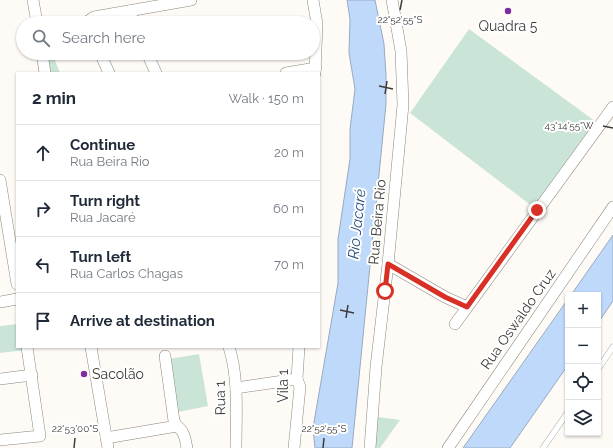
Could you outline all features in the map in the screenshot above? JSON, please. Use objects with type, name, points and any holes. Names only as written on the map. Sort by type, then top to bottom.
[{"type":"street","points":[[33,0],[36,16]]},
{"type":"street","points":[[106,16],[129,10],[191,0]]},
{"type":"street","points":[[313,0],[314,16]]},
{"type":"street","name":"Rua Beira Rio","points":[[370,448],[376,367],[388,264],[403,105],[401,51],[392,0]]},
{"type":"street","points":[[129,10],[131,16]]},
{"type":"street","points":[[43,60],[45,72]]},
{"type":"street","points":[[103,60],[109,72]]},
{"type":"street","points":[[151,60],[156,72]]},
{"type":"street","points":[[300,72],[315,71],[315,60]]},
{"type":"street","points":[[455,324],[613,107]]},
{"type":"street","points":[[0,180],[16,278]]},
{"type":"street","name":"Rua Oswaldo Cruz","points":[[448,448],[613,207]]},
{"type":"street","points":[[388,264],[445,297],[467,307]]},
{"type":"street","points":[[0,302],[16,299]]},
{"type":"street","points":[[0,440],[40,436],[27,348]]},
{"type":"street","points":[[91,348],[107,443],[177,426]]},
{"type":"street","name":"Rua 1","points":[[229,348],[234,362],[236,388],[236,448]]},
{"type":"street","name":"Vila 1","points":[[294,448],[300,387],[297,378],[299,348]]},
{"type":"street","points":[[165,356],[174,421],[184,435],[187,448]]},
{"type":"street","points":[[0,379],[32,375]]},
{"type":"street","points":[[236,388],[297,378]]},
{"type":"lane","points":[[601,365],[613,347]]},
{"type":"lane","points":[[543,448],[565,416]]},
{"type":"green space","points":[[469,29],[599,124],[537,210],[410,113]]},
{"type":"green space","points":[[48,60],[55,60],[60,72],[51,72]]},
{"type":"green space","points":[[16,324],[16,348],[24,348],[25,350],[0,353],[0,326]]},
{"type":"green space","points":[[199,354],[208,406],[178,412],[169,359]]},
{"type":"green space","points":[[378,417],[400,420],[380,448],[374,448]]},
{"type":"water","name":"Rio Jacaré","points":[[347,0],[375,0],[384,44],[386,104],[352,448],[315,448],[313,428],[338,283],[338,239],[350,159],[350,129],[355,89],[349,53],[350,19]]},
{"type":"water","points":[[613,235],[613,301],[601,319],[601,292],[573,292]]},
{"type":"water","points":[[565,303],[565,369],[510,448],[463,448]]},
{"type":"place","name":"Quadra 5","points":[[508,11]]},
{"type":"place","name":"Sacolão","points":[[84,374]]},
{"type":"route","points":[[385,291],[388,264],[445,297],[467,307],[537,210]]}]
